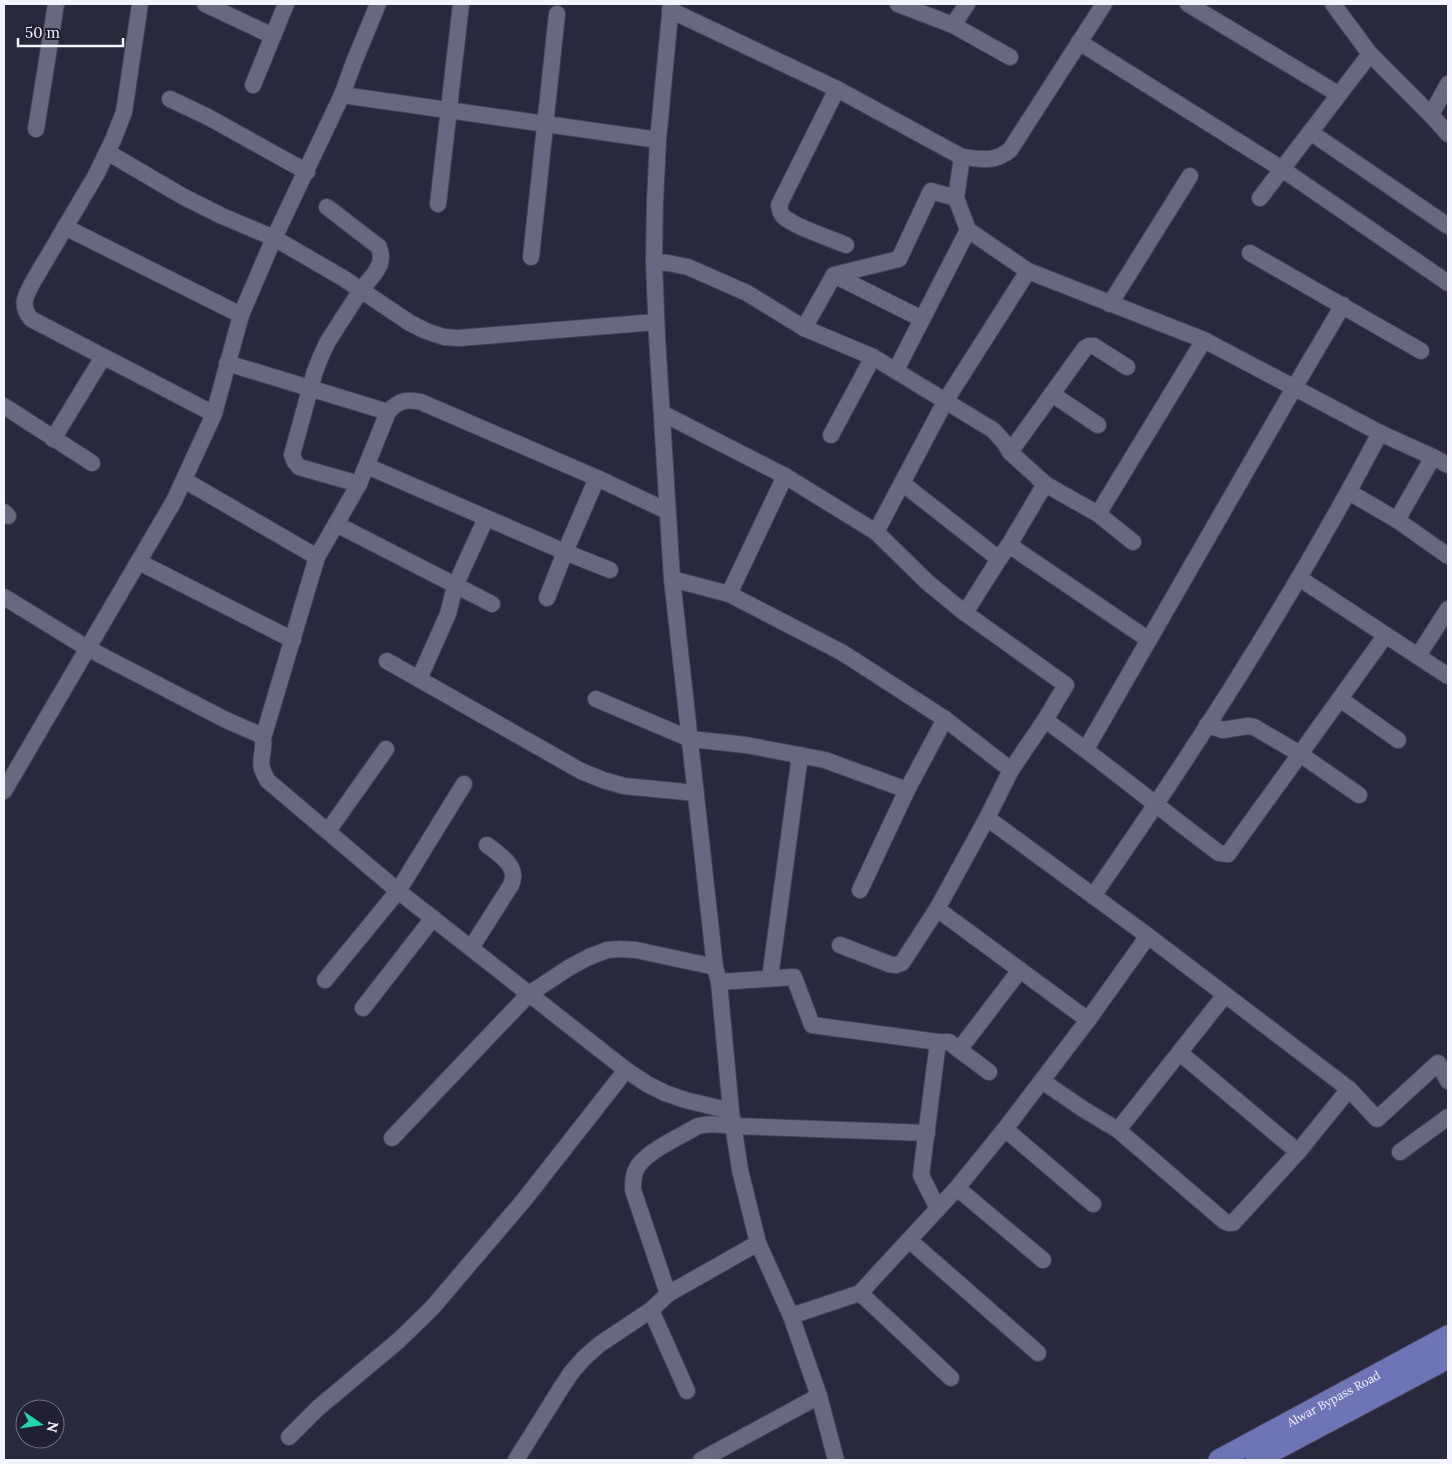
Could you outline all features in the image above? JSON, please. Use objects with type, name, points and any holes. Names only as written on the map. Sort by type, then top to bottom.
[{"type":"main road","name":"Alwar Bypass Road","points":[[1219,1460],[1448,1336]]},
{"type":"main road","name":"Alwar Bypass Road","points":[[1256,1460],[1448,1358]]},
{"type":"street","points":[[36,129],[56,4]]},
{"type":"street","points":[[140,4],[124,112],[96,175],[26,295],[24,305],[31,319],[214,414]]},
{"type":"street","points":[[205,4],[273,36]]},
{"type":"street","points":[[253,86],[286,4]]},
{"type":"street","points":[[4,791],[139,562],[184,480],[214,414],[241,315],[274,238],[342,95],[378,4]]},
{"type":"street","points":[[438,204],[461,4]]},
{"type":"street","points":[[898,4],[953,25],[1010,57]]},
{"type":"street","points":[[953,25],[967,4]]},
{"type":"street","points":[[836,1460],[819,1396],[791,1316],[758,1242],[740,1170],[732,1118],[672,579],[656,322],[654,262],[655,201],[658,140],[670,7],[837,89],[962,156],[990,160],[1002,156],[1010,150],[1104,4]]},
{"type":"street","points":[[1188,4],[1338,94]]},
{"type":"street","points":[[1333,4],[1370,54],[1431,114],[1448,134]]},
{"type":"street","points":[[531,257],[557,14]]},
{"type":"street","points":[[1079,42],[1282,169],[1448,283]]},
{"type":"street","points":[[1260,198],[1370,54]]},
{"type":"street","points":[[1431,114],[1448,84]]},
{"type":"street","points":[[837,89],[779,205],[780,212],[785,218],[846,246]]},
{"type":"street","points":[[342,95],[658,140]]},
{"type":"street","points":[[170,99],[208,117],[307,172]]},
{"type":"street","points":[[1310,132],[1448,226]]},
{"type":"street","points":[[107,152],[184,197],[222,216],[274,238],[343,278],[410,323],[444,337],[459,338],[656,322]]},
{"type":"street","points":[[962,156],[956,198],[968,230],[1028,271],[1204,340],[1380,433],[1448,465]]},
{"type":"street","points":[[1110,304],[1190,176]]},
{"type":"street","points":[[804,328],[834,275],[899,259],[931,191],[956,198]]},
{"type":"street","points":[[327,206],[379,247],[380,264],[327,344],[315,371],[292,455],[300,467],[359,484]]},
{"type":"street","points":[[65,227],[241,315]]},
{"type":"street","points":[[896,370],[968,230]]},
{"type":"street","points":[[1250,253],[1421,351]]},
{"type":"street","points":[[654,262],[688,267],[747,293],[804,328],[873,357],[896,370],[993,430],[1010,452],[1045,484],[1098,514],[1133,542]]},
{"type":"street","points":[[876,532],[946,400],[1028,271]]},
{"type":"street","points":[[834,275],[922,319]]},
{"type":"street","points":[[1086,749],[1343,305]]},
{"type":"street","points":[[1098,514],[1204,340]]},
{"type":"street","points":[[1010,452],[1085,348],[1094,346],[1127,367]]},
{"type":"street","points":[[53,439],[103,356]]},
{"type":"street","points":[[831,435],[873,357]]},
{"type":"street","points":[[227,363],[388,412]]},
{"type":"street","points":[[1052,394],[1098,425]]},
{"type":"street","points":[[668,511],[597,478],[421,402],[402,401],[395,405],[388,412],[359,484],[317,557],[263,738],[260,762],[262,770],[268,781],[398,891],[626,1070],[647,1084],[732,1118],[927,1133]]},
{"type":"street","points":[[4,406],[92,463]]},
{"type":"street","points":[[662,413],[785,476],[876,532],[927,582],[965,613],[1066,685],[1012,770],[937,909],[902,963],[896,965],[889,964],[840,945]]},
{"type":"street","points":[[1093,896],[1156,806],[1300,578],[1380,433]]},
{"type":"street","points":[[1397,520],[1433,457]]},
{"type":"street","points":[[367,466],[610,570]]},
{"type":"street","points":[[729,594],[785,476]]},
{"type":"street","points":[[547,598],[597,478]]},
{"type":"street","points":[[184,480],[317,557]]},
{"type":"street","points":[[902,483],[999,558]]},
{"type":"street","points":[[965,613],[1009,545],[1045,484]]},
{"type":"street","points":[[1349,492],[1397,520],[1448,556]]},
{"type":"street","points":[[419,679],[445,621],[455,586],[486,518]]},
{"type":"street","points":[[336,524],[492,604]]},
{"type":"street","points":[[1009,545],[1149,640]]},
{"type":"street","points":[[139,562],[293,640]]},
{"type":"street","points":[[1300,578],[1448,676]]},
{"type":"street","points":[[672,579],[729,594],[843,653],[945,719],[1012,770]]},
{"type":"street","points":[[4,597],[87,648],[263,738]]},
{"type":"street","points":[[1418,656],[1448,609]]},
{"type":"street","points":[[1045,720],[1086,749],[1218,853],[1228,854],[1385,636]]},
{"type":"street","points":[[388,661],[581,771],[624,786],[696,793]]},
{"type":"street","points":[[1340,698],[1398,740]]},
{"type":"street","points":[[596,699],[690,739],[723,742],[825,760],[907,790]]},
{"type":"street","points":[[860,890],[907,790],[945,719]]},
{"type":"street","points":[[1207,725],[1223,730],[1248,726],[1254,728],[1300,754],[1359,795]]},
{"type":"street","points":[[328,830],[386,749]]},
{"type":"street","points":[[770,978],[800,755]]},
{"type":"street","points":[[325,980],[398,891],[464,784]]},
{"type":"street","points":[[987,818],[1148,936],[1349,1089],[1377,1119],[1438,1063],[1448,1081]]},
{"type":"street","points":[[471,948],[511,885],[514,876],[510,866],[504,859],[487,845]]},
{"type":"street","points":[[937,909],[1088,1020]]},
{"type":"street","points":[[363,1008],[433,918]]},
{"type":"street","points":[[791,1316],[860,1293],[957,1188],[1005,1129],[1088,1020],[1148,936]]},
{"type":"street","points":[[392,1138],[528,994],[570,967],[607,950],[636,950],[717,975],[770,978],[794,977],[812,1025],[949,1042],[989,1072]]},
{"type":"street","points":[[960,1050],[1020,970]]},
{"type":"street","points":[[1118,1130],[1225,995]]},
{"type":"street","points":[[938,1042],[921,1174],[938,1209]]},
{"type":"street","points":[[1180,1053],[1298,1152]]},
{"type":"street","points":[[289,1437],[318,1408],[398,1341],[432,1308],[524,1200],[626,1070]]},
{"type":"street","points":[[1042,1081],[1118,1130],[1224,1221],[1229,1223],[1233,1223],[1298,1152],[1349,1089]]},
{"type":"street","points":[[1400,1152],[1448,1117]]},
{"type":"street","points":[[668,1294],[633,1190],[634,1177],[638,1166],[648,1156],[698,1126],[732,1118]]},
{"type":"street","points":[[1005,1129],[1093,1204]]},
{"type":"street","points":[[957,1188],[1043,1260]]},
{"type":"street","points":[[909,1240],[1038,1353]]},
{"type":"street","points":[[516,1460],[571,1373],[584,1358],[600,1344],[651,1310],[668,1294],[758,1242]]},
{"type":"street","points":[[860,1293],[952,1378]]},
{"type":"street","points":[[651,1310],[687,1391]]},
{"type":"street","points":[[701,1460],[819,1396]]}]
